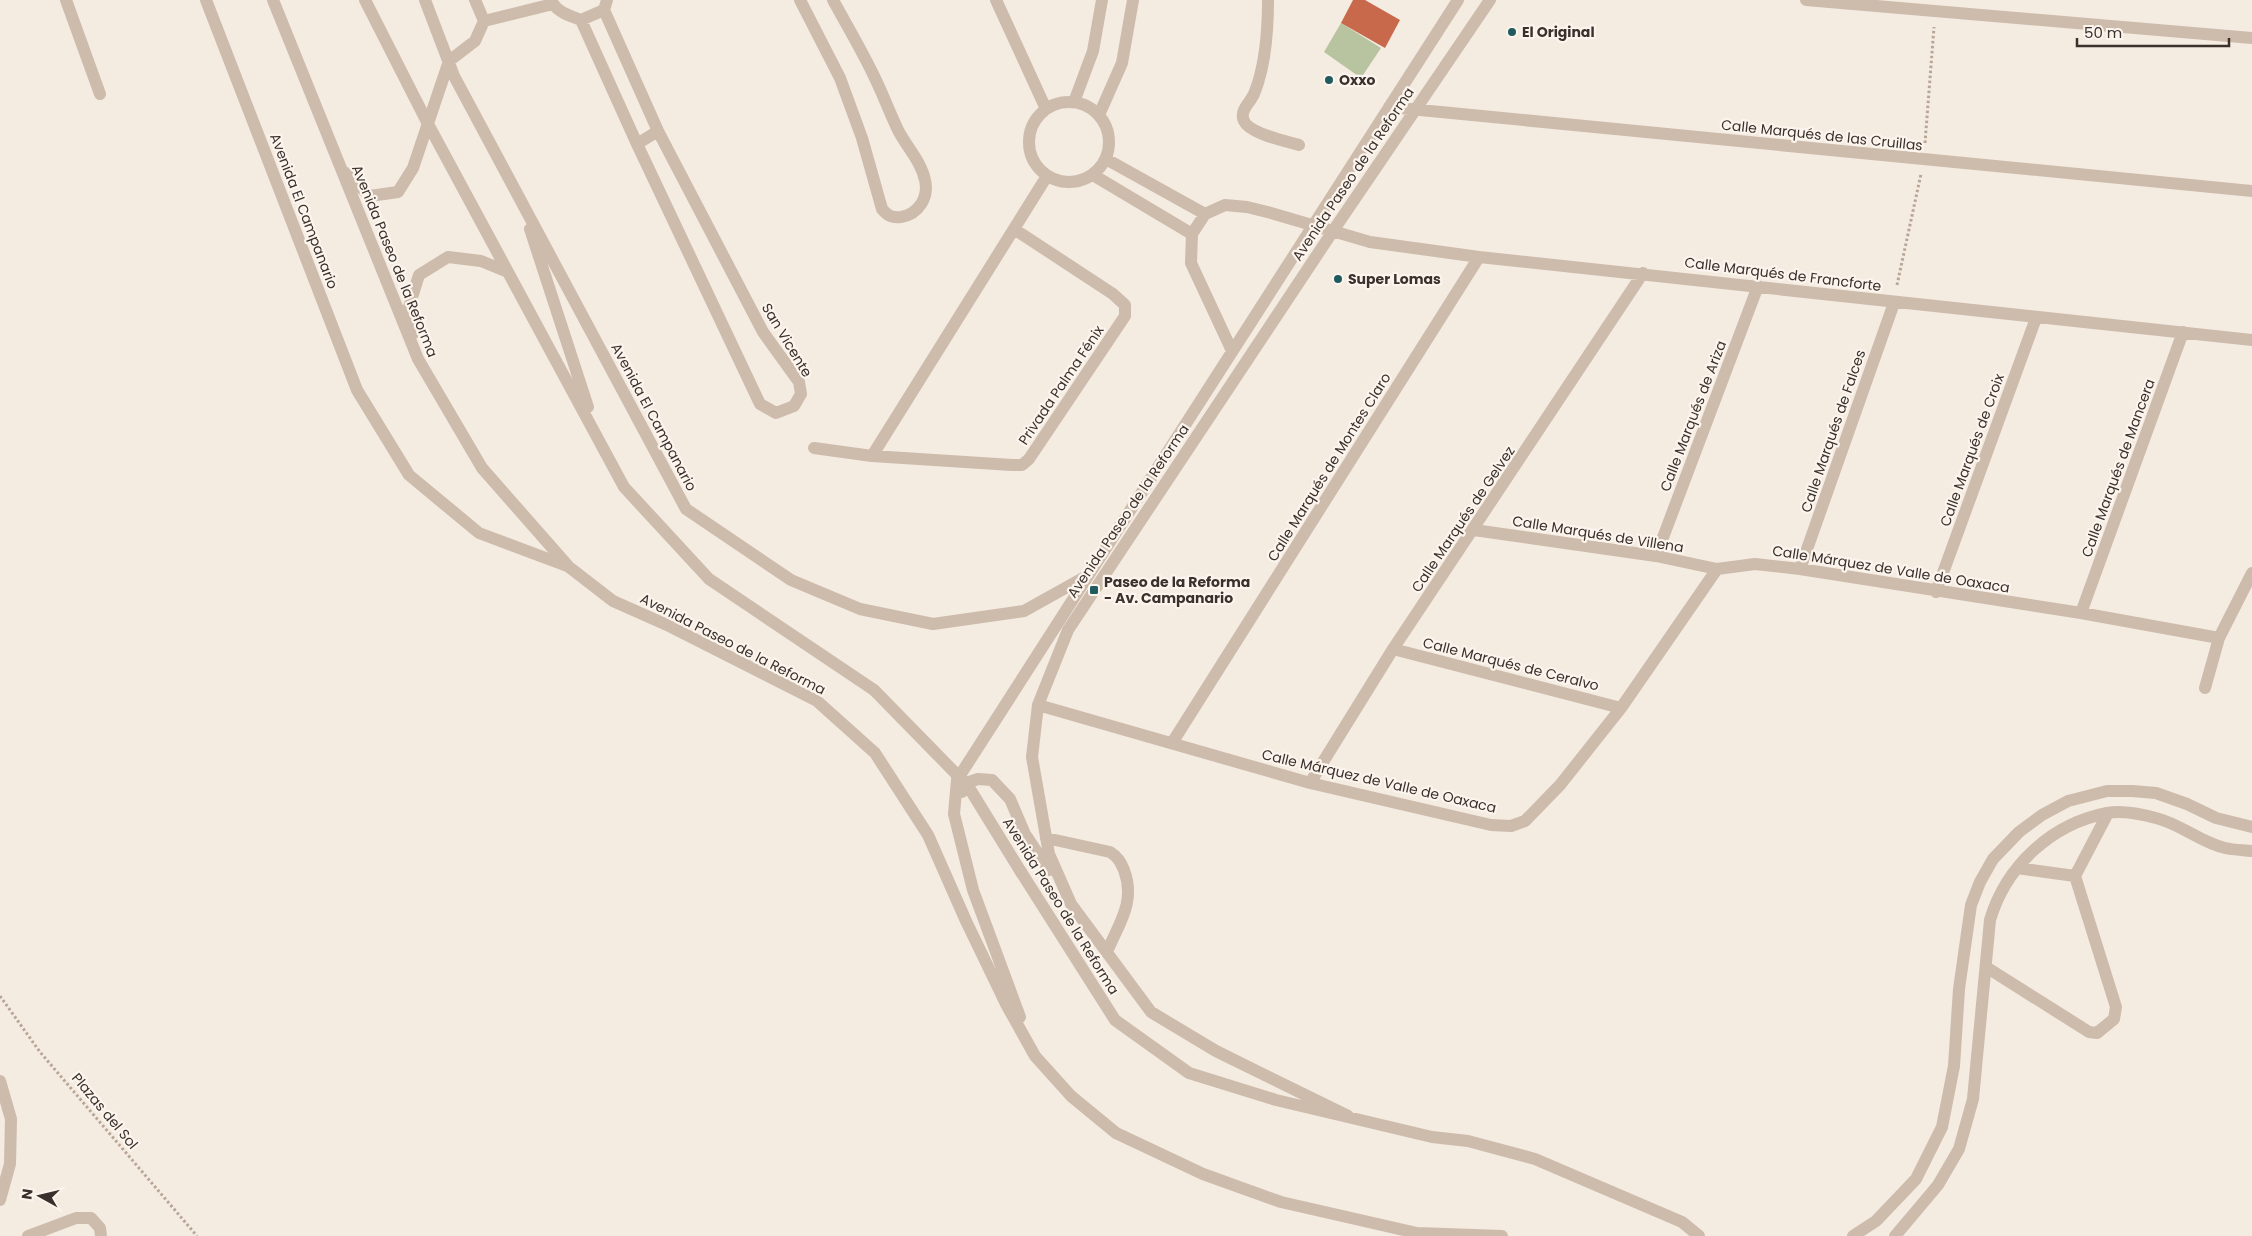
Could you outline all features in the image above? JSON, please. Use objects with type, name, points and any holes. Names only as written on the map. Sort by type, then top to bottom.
[{"type":"street","points":[[66,0],[100,94]]},
{"type":"street","name":"Avenida El Campanario","points":[[206,0],[357,390],[409,475],[479,534],[569,567]]},
{"type":"street","name":"Avenida Paseo de la Reforma","points":[[273,0],[418,359],[482,468],[569,567],[613,601],[667,625],[817,701],[875,752],[928,835],[994,979],[1035,1056],[1071,1096],[1116,1133],[1203,1174],[1281,1202],[1416,1233],[1502,1236]]},
{"type":"street","name":"Avenida Paseo de la Reforma","points":[[365,0],[428,122],[624,487],[709,579],[874,690],[968,786],[1115,1020],[1189,1073],[1276,1100],[1432,1137],[1468,1141],[1535,1159],[1682,1222],[1701,1235]]},
{"type":"street","name":"Avenida El Campanario","points":[[426,0],[449,61],[686,509],[791,580],[860,608],[933,624],[1024,611],[1087,576]]},
{"type":"street","points":[[341,168],[370,196],[398,192],[413,168],[449,61],[475,41],[484,21],[475,0]]},
{"type":"street","points":[[800,0],[840,78],[862,138],[882,209],[887,215],[895,218],[907,216],[919,208],[923,200],[926,192],[925,179],[917,161],[898,130],[873,73],[833,0]]},
{"type":"street","points":[[996,0],[1046,109]]},
{"type":"street","points":[[1074,102],[1093,51],[1102,0]]},
{"type":"street","points":[[1099,115],[1122,63],[1133,0]]},
{"type":"street","points":[[1268,0],[1267,38],[1263,61],[1254,95],[1242,113],[1243,120],[1246,124],[1265,135],[1299,145]]},
{"type":"street","name":"Avenida Paseo de la Reforma","points":[[1035,1056],[973,890],[954,814],[957,780],[1458,0]]},
{"type":"street","name":"Avenida Paseo de la Reforma","points":[[1348,1116],[1216,1051],[1151,1012],[1072,904],[1048,854],[1032,757],[1038,705],[1068,630],[1333,230],[1490,0]]},
{"type":"street","points":[[1806,0],[2252,38]]},
{"type":"street","points":[[484,21],[552,2],[566,14],[581,20],[605,5]]},
{"type":"street","name":"San Vicente","points":[[581,20],[637,144],[760,404],[776,413],[794,406],[801,394],[799,382],[763,332],[658,131],[605,5]]},
{"type":"street","points":[[1074,102],[1083,104],[1099,115],[1109,136],[1106,159],[1092,175],[1070,182],[1058,181],[1047,176],[1034,162],[1029,143],[1033,124],[1046,109],[1059,103],[1074,102]]},
{"type":"street","name":"Calle Marqués de las Cruillas","points":[[1389,107],[2252,192]]},
{"type":"street","points":[[637,144],[658,131]]},
{"type":"street","points":[[1106,159],[1205,214],[1192,234],[1191,263],[1232,351]]},
{"type":"street","points":[[1092,175],[1192,234]]},
{"type":"street","points":[[872,456],[1047,176]]},
{"type":"street","points":[[519,196],[598,438]]},
{"type":"street","name":"Calle Marqués de Francforte","points":[[1205,214],[1225,205],[1247,207],[1314,224],[1370,242],[1894,303],[2252,340]]},
{"type":"street","name":"Privada Palma Fénix","points":[[814,448],[872,456],[1022,465],[1029,459],[1125,316],[1125,305],[1112,294],[1014,229]]},
{"type":"street","name":"Calle Marqués de Montes Claro","points":[[1172,743],[1479,256]]},
{"type":"street","points":[[418,359],[409,307],[419,276],[448,257],[481,262],[508,272]]},
{"type":"street","name":"Calle Marqués de Gelvez","points":[[1310,783],[1393,648],[1474,530],[1643,273]]},
{"type":"street","name":"Calle Marqués de Ariza","points":[[1656,556],[1758,286]]},
{"type":"street","name":"Calle Marqués de Falces","points":[[1800,569],[1894,303]]},
{"type":"street","name":"Calle Marqués de Croix","points":[[1936,592],[2036,318]]},
{"type":"street","name":"Calle Marqués de Mancera","points":[[2080,613],[2183,332]]},
{"type":"street","name":"Calle Marqués de Villena","points":[[1474,530],[1656,556],[1717,569]]},
{"type":"street","name":"Calle Márquez de Valle de Oaxaca","points":[[1038,705],[1310,783],[1491,825],[1511,826],[1525,821],[1560,785],[1621,708],[1717,569],[1755,564],[1800,569],[1936,592],[2080,613],[2219,638]]},
{"type":"street","points":[[2205,688],[2219,638],[2252,573]]},
{"type":"street","name":"Calle Marqués de Ceralvo","points":[[1393,648],[1621,708]]},
{"type":"street","points":[[954,814],[966,783],[978,779],[992,780],[1010,799],[1026,834],[1072,904]]},
{"type":"street","points":[[1853,1236],[1876,1221],[1916,1179],[1942,1127],[1954,1066],[1959,988],[1971,905],[1980,882],[1993,859],[2019,832],[2042,815],[2068,801],[2107,792],[2132,791],[2156,793],[2216,818],[2252,827]]},
{"type":"street","points":[[1986,967],[2089,1032],[2097,1033],[2114,1019],[2116,1007],[2074,876],[2108,813]]},
{"type":"street","points":[[1895,1236],[1938,1185],[1959,1149],[1974,1099],[1990,920],[1996,899],[2025,857],[2048,838],[2079,822],[2108,813],[2134,813],[2158,818],[2224,848],[2252,851]]},
{"type":"street","points":[[1046,838],[1110,852],[1119,858],[1129,884],[1129,899],[1107,952]]},
{"type":"street","points":[[2017,868],[2074,876]]},
{"type":"street","points":[[0,1081],[11,1119],[10,1164],[0,1200]]},
{"type":"street","points":[[28,1236],[76,1218],[91,1218],[100,1228],[101,1236]]},
{"type":"path","name":"Plazas del Sol","points":[[0,996],[40,1052],[197,1236]]},
{"type":"green space","points":[[1341,23],[1381,48],[1361,78],[1324,52]]},
{"type":"building","points":[[1353,0],[1365,0],[1400,20],[1385,48],[1341,23]]},
{"type":"place","name":"El Original","points":[[1512,32]]},
{"type":"place","name":"Oxxo","points":[[1329,80]]},
{"type":"place","name":"Super Lomas","points":[[1338,279]]},
{"type":"place","name":"Paseo de la Reforma - Av. Campanario","points":[[1094,590]]}]
